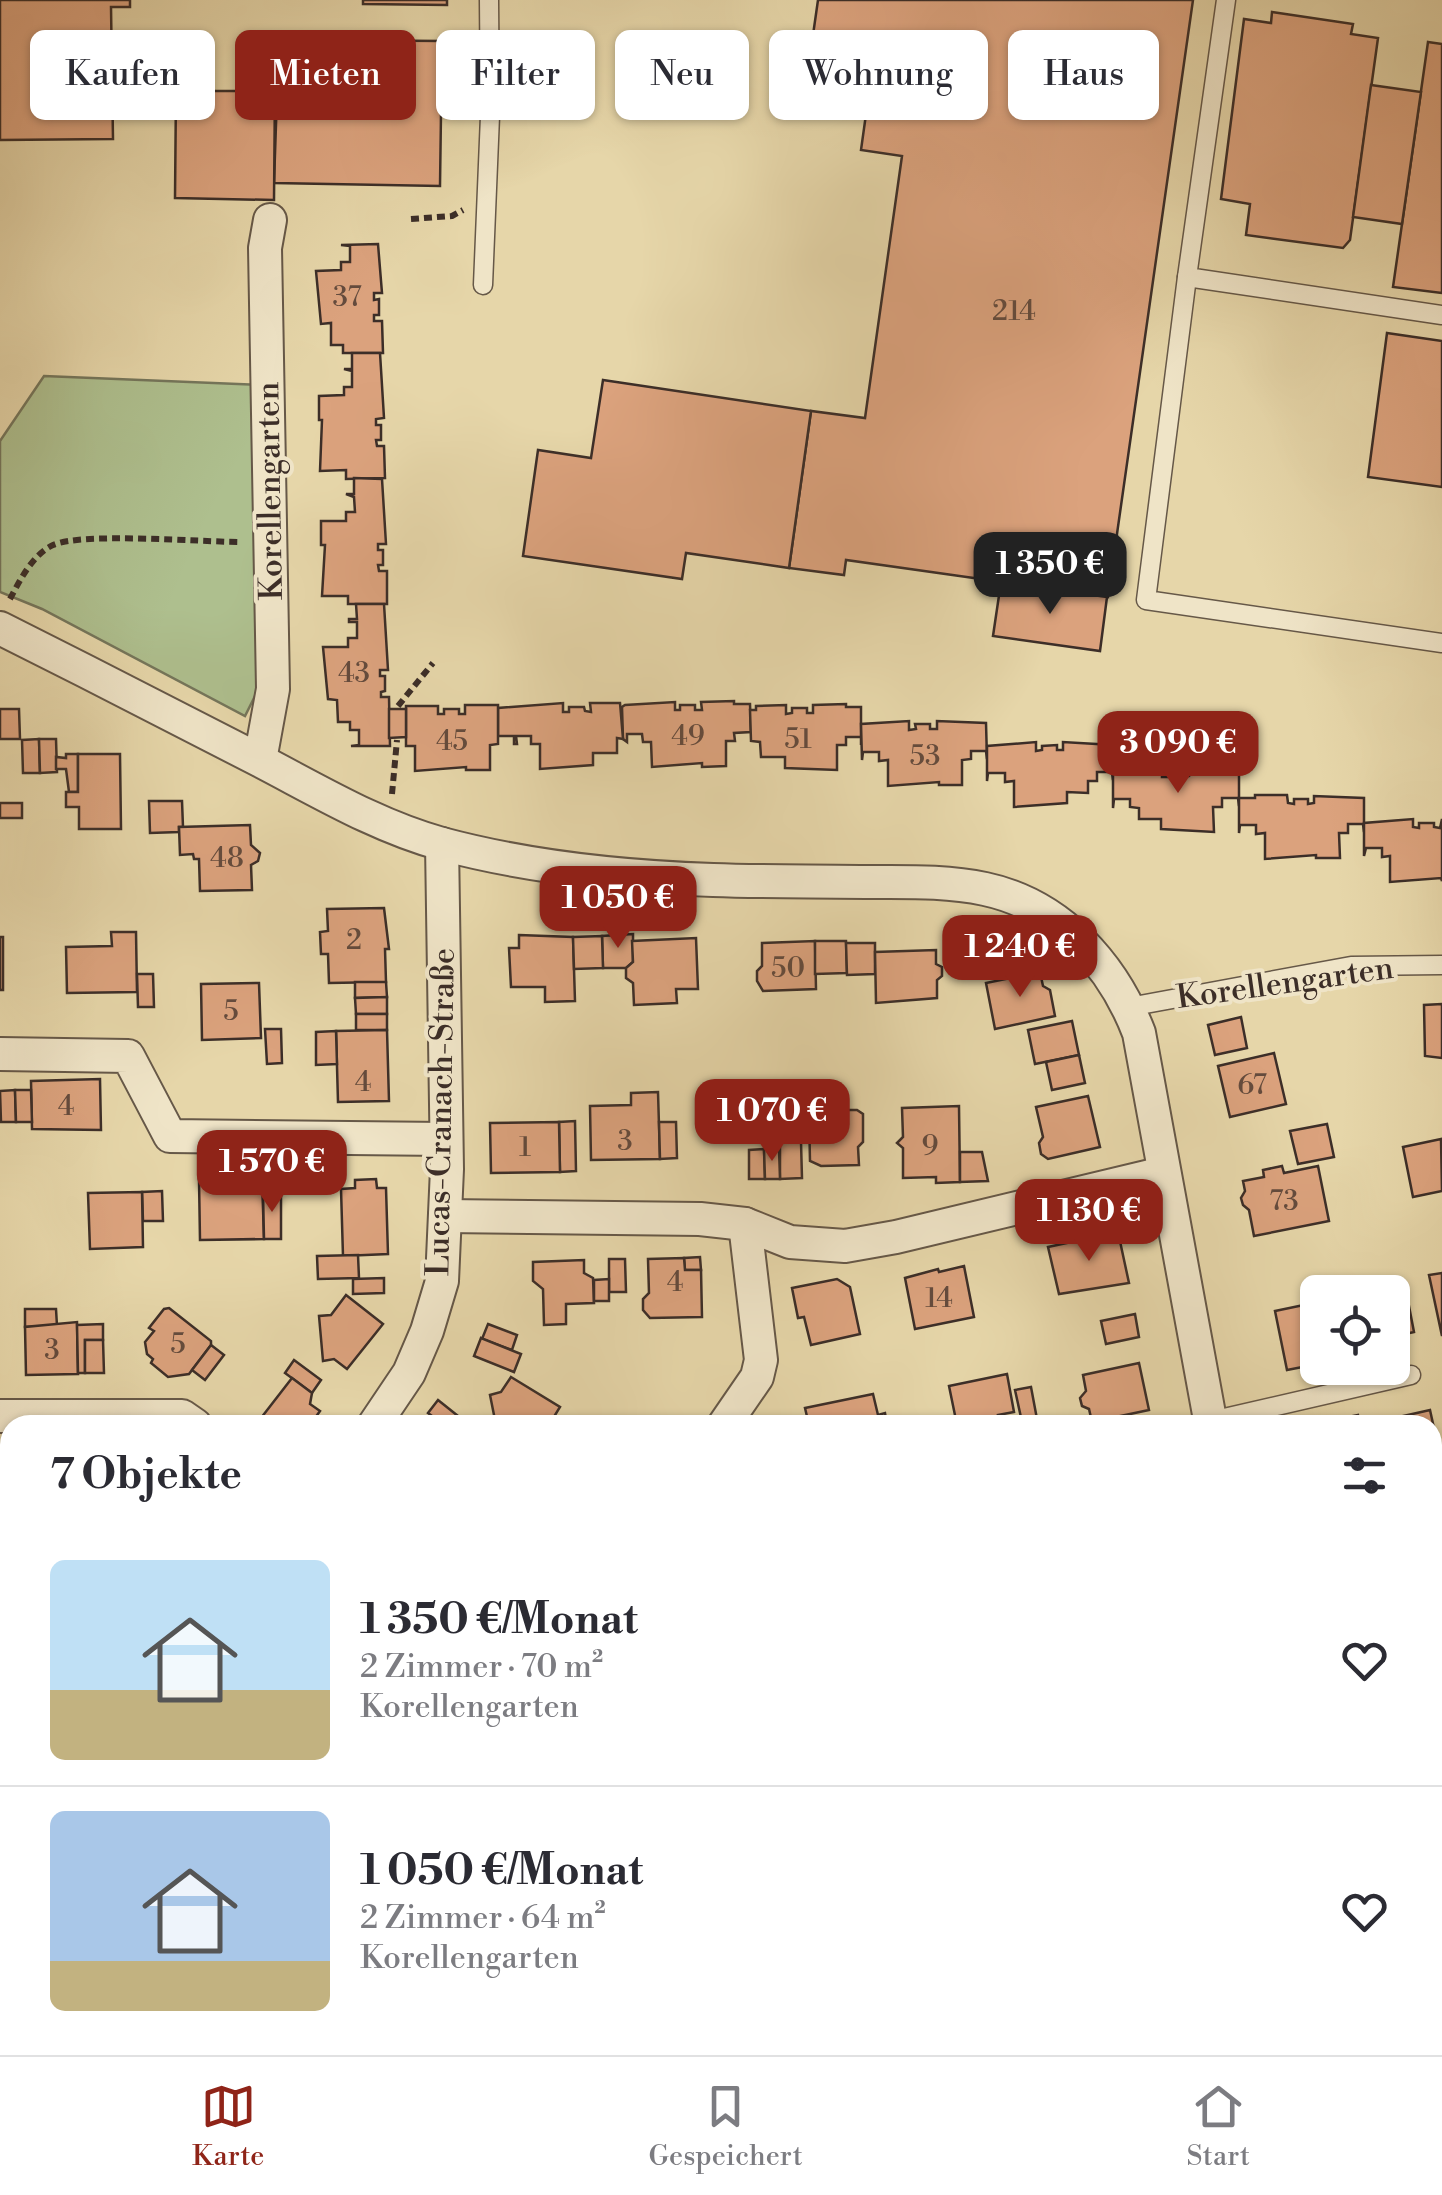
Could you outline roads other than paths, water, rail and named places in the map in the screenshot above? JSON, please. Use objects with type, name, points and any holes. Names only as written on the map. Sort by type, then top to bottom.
[{"type":"street","name":"Korellengarten","points":[[260,760],[273,689],[265,248],[270,220]]},
{"type":"street","name":"Korellengarten","points":[[3,617],[260,760],[388,826],[442,844],[586,870],[710,880],[936,882],[988,889],[1028,905],[1069,929],[1102,963],[1129,1007],[1139,1033],[1209,1415]]},
{"type":"street","name":"Lucas-Cranach-Straße","points":[[381,1415],[409,1372],[442,1281],[442,844]]},
{"type":"street","points":[[0,1054],[128,1056],[170,1136],[445,1140]]},
{"type":"street","points":[[445,1216],[700,1219],[745,1224],[790,1242],[844,1246],[896,1238],[1163,1173]]},
{"type":"street","points":[[731,1415],[757,1377],[760,1360],[745,1224]]},
{"type":"lane","points":[[482,285],[490,116],[489,0]]},
{"type":"lane","points":[[1226,0],[1146,600],[1442,643]]},
{"type":"lane","points":[[1187,277],[1442,315]]},
{"type":"lane","name":"Korellengarten","points":[[1129,1007],[1352,966],[1442,965]]},
{"type":"lane","name":"Korellengarten","points":[[1245,1415],[1372,1385]]}]
